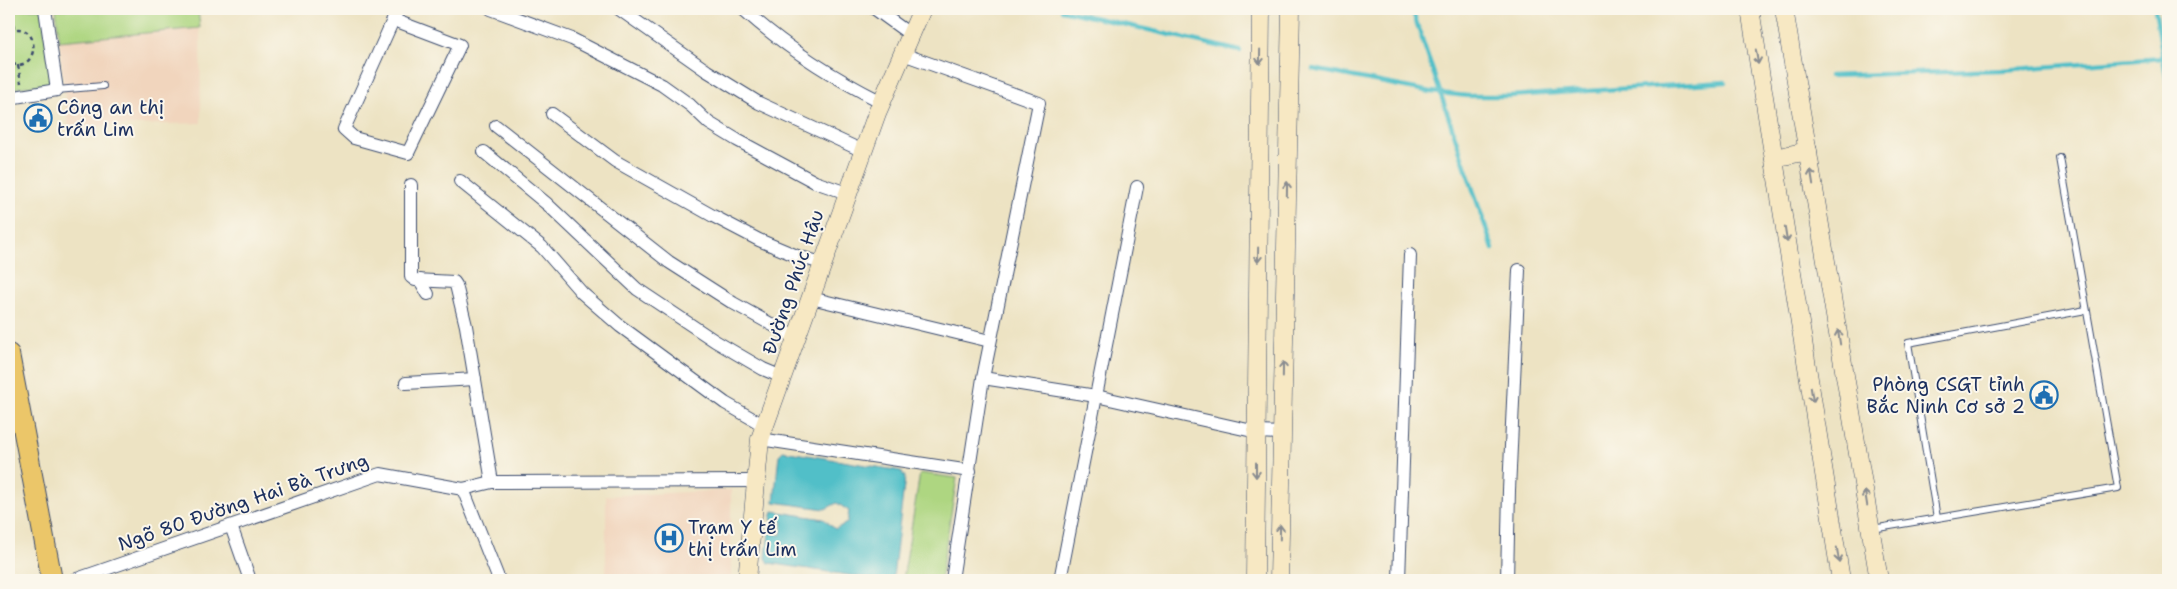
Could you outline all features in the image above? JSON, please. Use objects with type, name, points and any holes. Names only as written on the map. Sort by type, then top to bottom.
[{"type":"main road","points":[[9,354],[52,580]]},
{"type":"street","points":[[9,98],[57,90],[46,9]]},
{"type":"street","points":[[491,9],[572,39],[662,85],[690,105],[709,124],[815,182],[847,193]]},
{"type":"street","points":[[619,9],[707,71],[759,103],[863,151]]},
{"type":"street","points":[[743,9],[766,29],[844,83],[882,102]]},
{"type":"street","points":[[875,9],[911,35]]},
{"type":"street","name":"Đường Phúc Hậu","points":[[747,580],[756,481],[763,433],[847,193],[882,102],[922,9]]},
{"type":"street","points":[[1255,580],[1261,9]]},
{"type":"street","points":[[1279,580],[1291,9]]},
{"type":"street","points":[[1750,9],[1842,580]]},
{"type":"street","points":[[1784,9],[1879,580]]},
{"type":"street","points":[[396,14],[460,45],[408,153],[354,138],[344,129],[396,14]]},
{"type":"street","points":[[902,54],[1039,103],[983,378],[952,580]]},
{"type":"street","points":[[552,114],[616,161],[713,216],[759,240],[798,256],[822,263]]},
{"type":"street","points":[[496,126],[669,262],[733,303],[796,338]]},
{"type":"street","points":[[1774,158],[1808,151]]},
{"type":"street","points":[[484,152],[547,204],[637,288],[715,341],[762,369],[782,377]]},
{"type":"street","points":[[460,181],[542,247],[582,293],[620,326],[763,433],[970,471]]},
{"type":"street","points":[[411,185],[411,277],[412,279],[455,284],[475,379],[492,482]]},
{"type":"street","points":[[1060,580],[1137,186]]},
{"type":"street","points":[[1258,226],[1286,228]]},
{"type":"street","points":[[1399,580],[1410,255]]},
{"type":"street","points":[[1508,580],[1508,490],[1518,270]]},
{"type":"street","points":[[420,280],[428,294]]},
{"type":"street","points":[[811,298],[990,341]]},
{"type":"street","points":[[983,378],[1096,396],[1257,432],[1281,433]]},
{"type":"street","points":[[406,383],[475,379]]},
{"type":"street","name":"Ngõ 80 Đường Hai Bà Trưng","points":[[74,580],[380,474],[463,489],[492,482],[756,481]]},
{"type":"street","points":[[463,489],[499,580]]},
{"type":"street","points":[[231,526],[250,580]]},
{"type":"lane","points":[[57,90],[103,86]]},
{"type":"lane","points":[[1871,529],[2118,488],[2060,158]]},
{"type":"lane","points":[[1937,518],[1908,343],[2086,310]]},
{"type":"path","points":[[11,9],[14,30]]},
{"type":"path","points":[[9,31],[23,31],[28,34],[34,43],[29,60],[18,65],[9,63]]},
{"type":"path","points":[[18,65],[23,96]]},
{"type":"shaded area","points":[[200,28],[201,123],[68,127],[59,41]]},
{"type":"shaded area","name":"Trạm Y tế thị trấn Lim","points":[[731,490],[731,580],[606,580],[606,496]]},
{"type":"green space","points":[[9,9],[42,9],[51,83],[9,89]]},
{"type":"green space","points":[[56,9],[198,9],[200,28],[59,41]]},
{"type":"green space","points":[[920,473],[957,478],[940,580],[903,580]]},
{"type":"water","points":[[783,451],[901,471],[905,477],[893,577],[888,580],[881,580],[769,563],[766,558],[769,533],[781,535],[783,521],[771,520],[773,511],[824,519],[835,529],[847,523],[849,511],[837,503],[825,509],[774,502],[779,455]]},
{"type":"waterway","points":[[1412,9],[1493,249]]},
{"type":"waterway","points":[[2155,9],[2168,89]]},
{"type":"waterway","points":[[1062,10],[1240,51]]},
{"type":"waterway","points":[[1830,76],[2002,70],[2163,58]]},
{"type":"waterway","points":[[1313,69],[1431,92],[1467,96],[1510,96],[1725,82]]},
{"type":"place","name":"Công an thị trấn Lim","points":[[38,118]]},
{"type":"place","name":"Phòng CSGT tỉnh Bắc Ninh Cơ sở 2","points":[[2044,395]]},
{"type":"place","name":"Trạm Y tế thị trấn Lim","points":[[669,538]]}]
